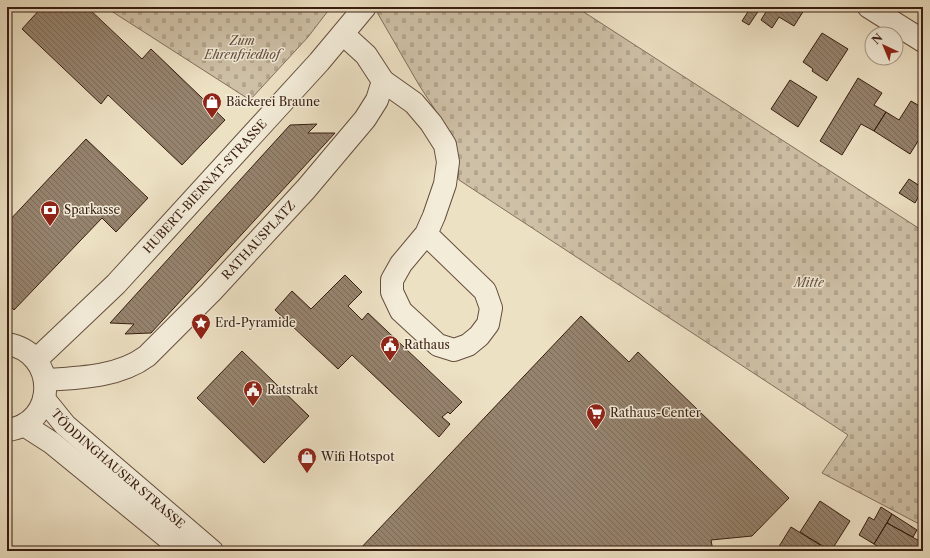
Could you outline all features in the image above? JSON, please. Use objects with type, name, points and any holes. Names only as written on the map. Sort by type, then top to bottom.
[{"type":"street","name":"HUBERT-BIERNAT-STRASSE","points":[[37,359],[116,284],[366,7]]},
{"type":"street","points":[[869,7],[923,41]]},
{"type":"street","points":[[343,34],[366,56],[383,81],[414,103],[431,122],[445,145],[448,162],[445,184],[426,234],[392,280],[392,292],[401,311],[438,345],[454,350],[468,345],[479,336],[488,324],[491,308],[485,291],[426,234]]},
{"type":"street","name":"RATHAUSPLATZ","points":[[45,390],[80,378],[137,364],[147,356],[211,292],[306,189],[365,119],[377,100],[383,81]]},
{"type":"street","points":[[7,344],[16,345],[37,359]]},
{"type":"street","name":"TÖDDINGHAUSER STRASSE","points":[[37,359],[42,369],[45,390],[65,425],[212,551]]},
{"type":"street","name":"TÖDDINGHAUSER STRASSE","points":[[15,427],[33,418],[40,410],[45,390]]},
{"type":"street","name":"TÖDDINGHAUSER STRASSE","points":[[15,427],[52,443],[184,551]]},
{"type":"green space","name":"Zum Ehrenfriedhof","points":[[105,7],[331,7],[308,37],[250,100]]},
{"type":"green space","name":"Mitte","points":[[374,7],[576,7],[923,231],[923,526],[822,473],[848,435],[459,180],[456,142],[419,85]]},
{"type":"building","points":[[42,7],[87,7],[142,59],[151,49],[225,120],[182,165],[108,95],[101,104],[22,29]]},
{"type":"building","points":[[751,7],[759,10],[749,25],[742,21]]},
{"type":"building","points":[[769,7],[806,7],[794,26],[779,17],[772,28],[761,20]]},
{"type":"building","points":[[822,33],[848,49],[827,81],[812,71],[813,69],[803,62]]},
{"type":"building","points":[[858,78],[882,93],[874,105],[886,112],[874,131],[861,124],[842,155],[820,141]]},
{"type":"building","points":[[790,80],[817,97],[798,127],[771,109]]},
{"type":"building","points":[[911,101],[923,108],[923,133],[910,154],[874,131],[886,112],[899,120]]},
{"type":"building","points":[[317,124],[308,133],[335,133],[151,333],[125,334],[134,324],[110,323],[290,125]]},
{"type":"building","name":"Sparkasse","points":[[86,139],[148,198],[116,232],[102,218],[14,310],[7,303],[7,223]]},
{"type":"building","points":[[909,179],[923,188],[915,203],[899,193]]},
{"type":"building","name":"Rathaus","points":[[345,275],[362,292],[348,306],[362,320],[368,313],[462,402],[450,414],[448,412],[442,417],[450,424],[439,437],[352,355],[338,369],[275,310],[292,291],[311,309]]},
{"type":"building","name":"Rathaus-Center","points":[[581,316],[629,362],[638,352],[789,498],[752,536],[711,540],[713,551],[358,551]]},
{"type":"building","name":"Ratstrakt","points":[[242,351],[309,416],[264,463],[197,398]]},
{"type":"building","points":[[820,501],[850,521],[831,551],[800,532]]},
{"type":"building","points":[[881,507],[892,514],[874,544],[859,535],[869,517],[874,520]]},
{"type":"building","points":[[892,514],[917,530],[913,537],[887,523]]},
{"type":"building","points":[[887,523],[923,543],[923,551],[893,551],[888,548],[885,551],[874,544]]},
{"type":"building","points":[[791,527],[820,545],[817,551],[783,551],[778,548]]},
{"type":"place","name":"Bäckerei Braune","points":[[212,119]]},
{"type":"place","name":"Sparkasse","points":[[50,227]]},
{"type":"place","name":"Erd-Pyramide","points":[[201,340]]},
{"type":"place","name":"Rathaus","points":[[390,362]]},
{"type":"place","name":"Ratstrakt","points":[[253,407]]},
{"type":"place","name":"Rathaus-Center","points":[[596,430]]},
{"type":"place","name":"Wifi Hotspot","points":[[307,474]]}]
